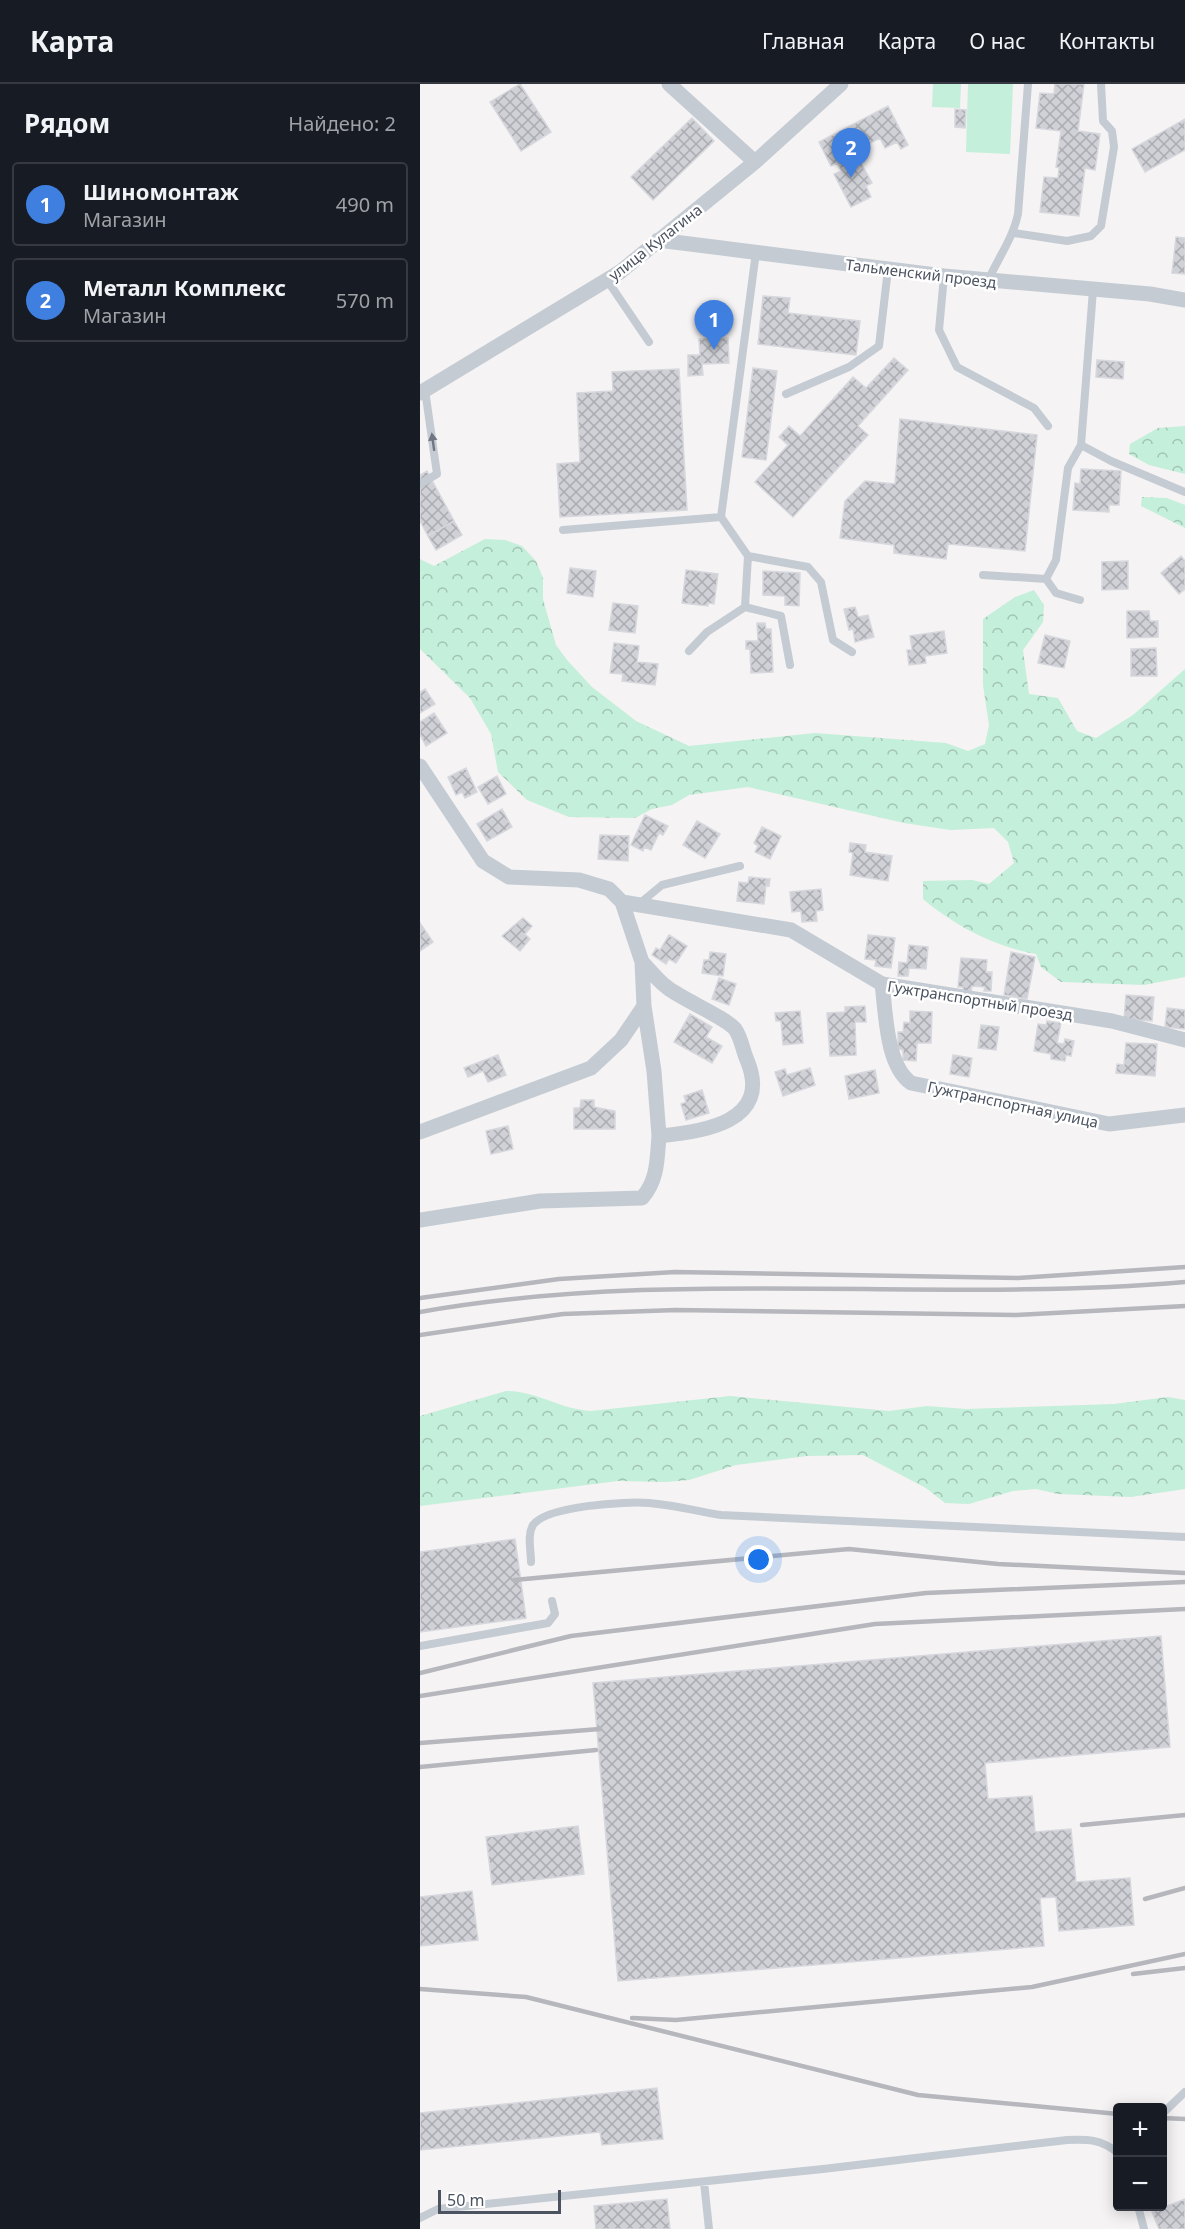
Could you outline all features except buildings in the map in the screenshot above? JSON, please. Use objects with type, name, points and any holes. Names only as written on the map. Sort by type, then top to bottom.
[{"type":"street","points":[[669,84],[755,162]]},
{"type":"street","name":"улица Кулагина","points":[[422,387],[607,280],[755,162],[841,84]]},
{"type":"street","name":"Тальменский проезд","points":[[658,240],[944,276],[1185,300]]},
{"type":"street","name":"Гужтранспортный проезд","points":[[420,766],[483,861],[509,877],[579,880],[609,889],[622,902],[791,930],[882,984],[1112,1021],[1185,1040]]},
{"type":"street","points":[[420,1220],[540,1201],[642,1198],[651,1188],[656,1176],[659,1136],[654,1071],[644,1006],[642,962],[622,902]]},
{"type":"street","points":[[642,962],[667,987],[735,1029],[753,1083],[750,1100],[728,1120],[699,1132],[659,1136]]},
{"type":"street","name":"Гужтранспортная улица","points":[[882,984],[894,1063],[902,1076],[911,1083],[1109,1124],[1185,1115]]},
{"type":"street","points":[[420,1132],[591,1068],[621,1040],[644,1006]]},
{"type":"lane","points":[[988,281],[999,255],[1014,233],[1018,214],[1028,84]]},
{"type":"lane","points":[[1014,233],[1067,241],[1091,236],[1101,226],[1114,147],[1112,131],[1102,121],[1101,84]]},
{"type":"lane","points":[[745,607],[748,556],[722,517],[756,252]]},
{"type":"lane","points":[[786,394],[849,367],[879,346],[888,269]]},
{"type":"lane","points":[[944,276],[939,330],[957,367],[1034,408],[1048,426]]},
{"type":"lane","points":[[607,280],[649,342]]},
{"type":"lane","points":[[1046,579],[1056,560],[1068,468],[1081,445],[1093,290]]},
{"type":"lane","points":[[420,484],[437,474],[422,387]]},
{"type":"lane","points":[[1081,445],[1111,461],[1185,492]]},
{"type":"lane","points":[[563,530],[722,517]]},
{"type":"lane","points":[[748,556],[808,567],[821,582],[833,640],[852,652]]},
{"type":"lane","points":[[983,575],[1046,579]]},
{"type":"lane","points":[[1046,579],[1056,593],[1080,600]]},
{"type":"lane","points":[[689,651],[707,632],[745,607],[781,616],[790,665]]},
{"type":"lane","points":[[638,905],[662,885],[740,866]]},
{"type":"lane","points":[[531,1562],[530,1536],[537,1521],[549,1515],[611,1504],[648,1503],[721,1515],[1185,1538]]},
{"type":"lane","points":[[420,1646],[500,1634],[548,1623],[555,1614],[552,1601]]},
{"type":"lane","points":[[1167,2109],[1185,2092]]},
{"type":"lane","points":[[420,2218],[438,2209],[704,2182],[1067,2140],[1093,2139],[1113,2149]]},
{"type":"lane","points":[[704,2182],[709,2229]]},
{"type":"lane","points":[[1139,2211],[1144,2229]]},
{"type":"green space","points":[[933,84],[961,84],[960,108],[932,107]]},
{"type":"green space","points":[[968,84],[1013,84],[1010,154],[966,152]]},
{"type":"green space","points":[[1185,426],[1185,474],[1149,465],[1129,454],[1130,444],[1158,428]]},
{"type":"green space","points":[[1142,497],[1167,498],[1185,505],[1185,528],[1141,506]]},
{"type":"green space","points":[[485,539],[505,540],[522,546],[536,561],[543,578],[543,599],[556,645],[592,687],[636,721],[689,746],[815,733],[946,743],[968,751],[985,744],[989,725],[983,685],[983,619],[1015,597],[1034,590],[1044,605],[1043,622],[1023,650],[1029,694],[1058,698],[1077,731],[1096,738],[1133,715],[1185,669],[1185,977],[1144,985],[1061,982],[1041,967],[1036,954],[991,941],[976,934],[948,918],[923,899],[923,881],[972,880],[989,884],[1014,863],[1008,842],[994,828],[950,830],[904,823],[748,787],[689,795],[672,805],[652,809],[635,818],[569,817],[527,800],[498,772],[491,734],[470,698],[420,649],[420,559],[434,566]]},
{"type":"green space","points":[[506,1391],[528,1394],[579,1410],[591,1411],[730,1396],[889,1411],[927,1406],[966,1409],[1114,1404],[1168,1397],[1185,1400],[1185,1489],[1131,1497],[1058,1494],[1036,1489],[1013,1491],[969,1504],[945,1503],[926,1488],[863,1455],[807,1456],[736,1465],[689,1480],[618,1481],[420,1506],[420,1416]]},
{"type":"railway","points":[[420,1298],[559,1279],[675,1272],[1018,1278],[1185,1267]]},
{"type":"railway","points":[[420,1312],[515,1299],[610,1291],[802,1288],[993,1290],[1089,1288],[1185,1282]]},
{"type":"railway","points":[[420,1335],[563,1314],[676,1310],[1016,1315],[1185,1306]]},
{"type":"railway","points":[[514,1580],[849,1549],[998,1564],[1185,1573]]},
{"type":"railway","points":[[420,1673],[571,1636],[926,1593],[1185,1582]]},
{"type":"railway","points":[[420,1696],[875,1624],[1185,1609]]},
{"type":"railway","points":[[420,1743],[600,1729]]},
{"type":"railway","points":[[420,1767],[596,1750]]},
{"type":"railway","points":[[1082,1825],[1185,1815]]},
{"type":"railway","points":[[1145,1899],[1185,1888]]},
{"type":"railway","points":[[632,2018],[676,2020],[1032,1987],[1185,1954]]},
{"type":"railway","points":[[1133,1974],[1185,1968]]},
{"type":"railway","points":[[420,1989],[526,1997],[918,2095],[1113,2114]]},
{"type":"railway","points":[[1167,2118],[1185,2119]]},
{"type":"place","name":"Металл Комплекс","points":[[851,178]]},
{"type":"place","name":"Шиномонтаж","points":[[714,350]]}]
